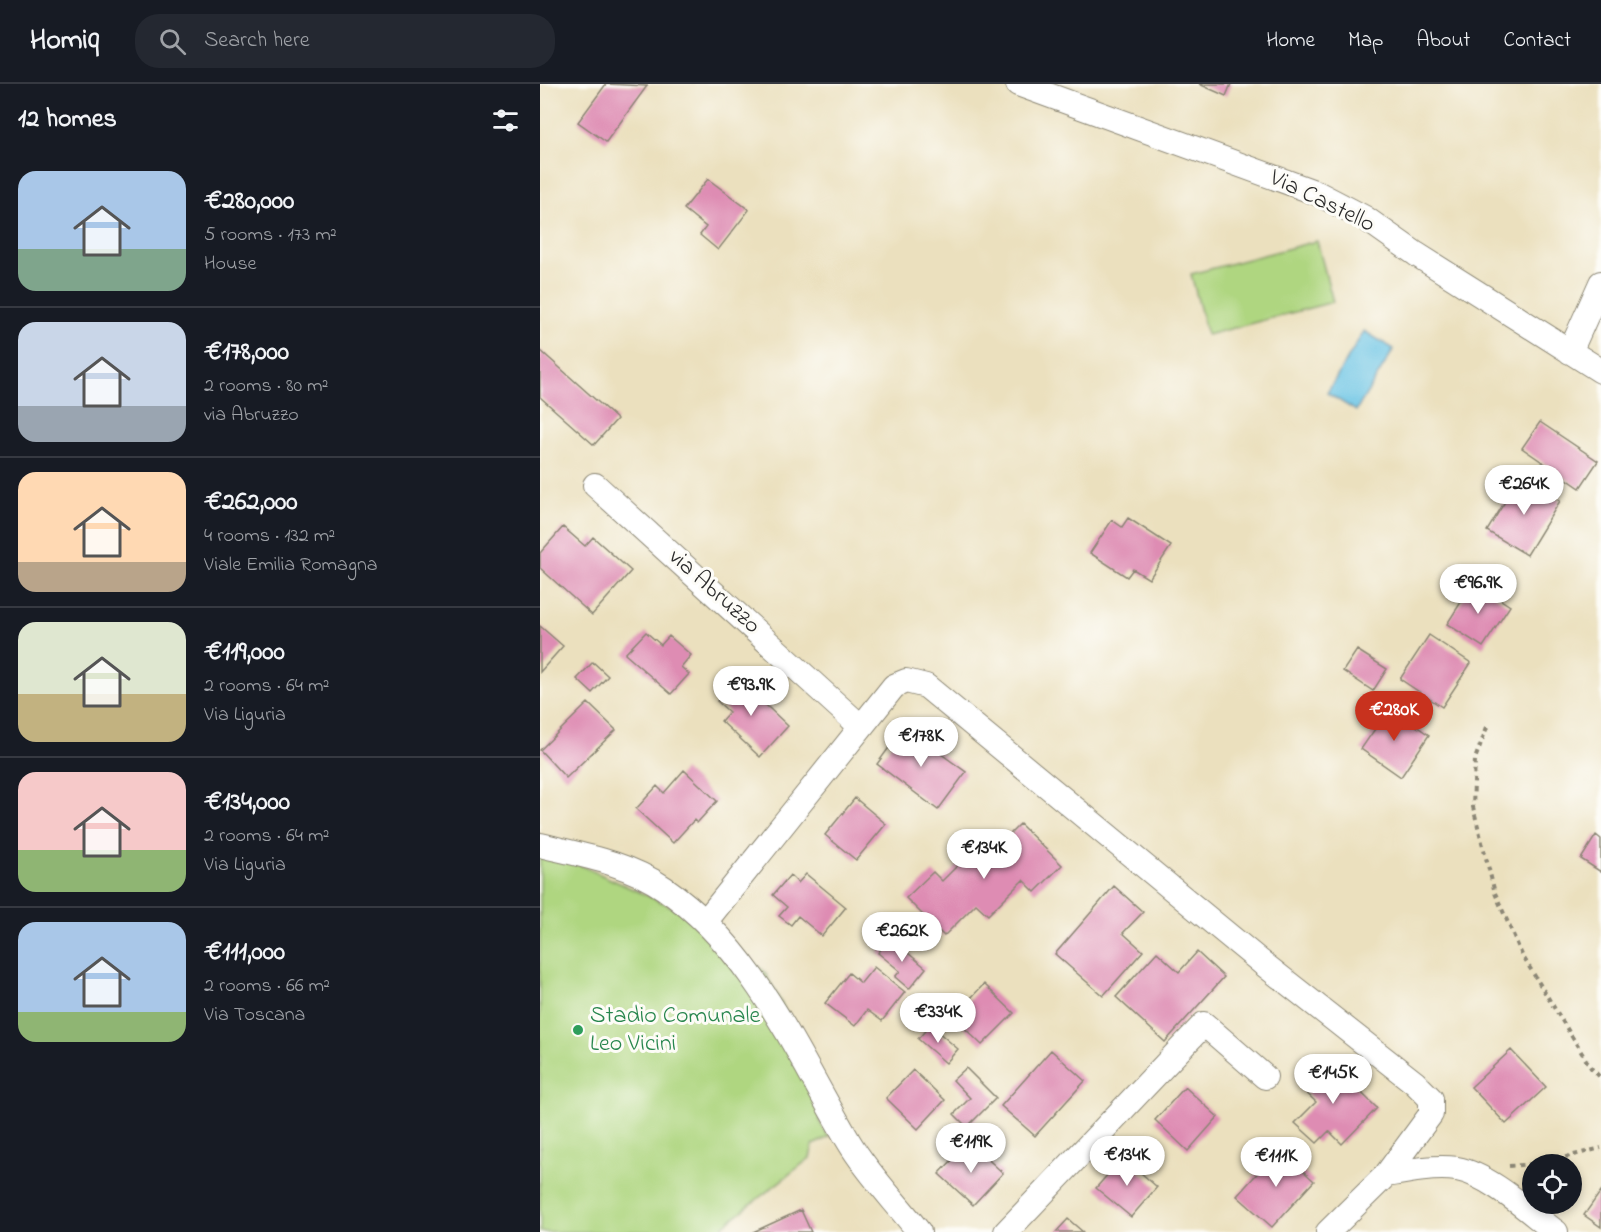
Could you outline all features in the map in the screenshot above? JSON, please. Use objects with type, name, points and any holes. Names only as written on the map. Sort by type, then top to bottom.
[{"type":"street","name":"Via Castello","points":[[1018,84],[1317,193],[1365,218],[1416,254],[1601,371]]},
{"type":"street","points":[[1570,352],[1601,283]]},
{"type":"street","name":"via Abruzzo","points":[[595,484],[860,726]]},
{"type":"street","points":[[705,922],[894,686],[906,681],[926,686],[1261,962],[1415,1083],[1431,1099],[1431,1114],[1386,1175],[1328,1232]]},
{"type":"street","points":[[540,845],[612,863],[662,886],[705,922],[735,955],[769,999],[851,1145],[919,1232]]},
{"type":"street","points":[[1006,1232],[1204,1024],[1265,1077]]},
{"type":"street","points":[[1386,1175],[1431,1169],[1457,1170],[1488,1182],[1556,1232]]},
{"type":"path","points":[[1487,727],[1475,759],[1473,807],[1495,893],[1522,955],[1591,1068],[1601,1078]]},
{"type":"path","points":[[1578,1154],[1601,1148]]},
{"type":"green space","points":[[1317,241],[1333,302],[1207,335],[1191,274]]},
{"type":"green space","points":[[540,847],[701,920],[765,972],[827,1092],[819,1121],[829,1137],[813,1145],[810,1158],[723,1226],[724,1232],[540,1232]]},
{"type":"water","points":[[1364,331],[1394,349],[1356,411],[1327,393]]},
{"type":"building","points":[[606,84],[647,86],[606,142],[578,122]]},
{"type":"building","points":[[1199,84],[1231,84],[1226,96]]},
{"type":"building","points":[[708,179],[749,210],[718,250],[700,235],[706,227],[684,209]]},
{"type":"building","points":[[540,350],[617,419],[594,445],[540,397]]},
{"type":"building","points":[[1540,422],[1598,461],[1580,488],[1522,448]]},
{"type":"building","points":[[1520,477],[1560,501],[1527,555],[1487,531]]},
{"type":"building","points":[[1128,518],[1171,546],[1149,579],[1133,569],[1127,577],[1090,553],[1112,520],[1122,527]]},
{"type":"building","points":[[563,527],[585,546],[593,537],[631,571],[592,615],[540,568],[540,553]]},
{"type":"building","points":[[1474,582],[1510,606],[1483,647],[1447,624]]},
{"type":"building","points":[[540,626],[563,646],[540,672]]},
{"type":"building","points":[[646,632],[661,645],[669,636],[691,655],[681,667],[689,674],[671,694],[625,654]]},
{"type":"building","points":[[1429,635],[1471,663],[1442,707],[1400,679]]},
{"type":"building","points":[[1357,650],[1387,669],[1373,691],[1343,671]]},
{"type":"building","points":[[593,662],[608,676],[592,693],[577,679]]},
{"type":"building","points":[[743,674],[754,685],[750,690],[788,726],[760,757],[721,721],[729,712],[717,701]]},
{"type":"building","points":[[588,703],[616,730],[566,778],[540,750]]},
{"type":"building","points":[[1379,710],[1390,717],[1394,711],[1429,735],[1401,777],[1361,749],[1375,729],[1369,725]]},
{"type":"building","points":[[904,727],[966,772],[938,810],[877,764]]},
{"type":"building","points":[[684,770],[717,801],[697,823],[694,820],[673,843],[636,809],[657,786],[664,793]]},
{"type":"building","points":[[855,798],[886,824],[856,860],[825,835]]},
{"type":"building","points":[[1020,824],[1062,865],[1035,892],[1023,880],[988,915],[976,904],[944,936],[906,898],[933,872],[942,881],[973,850],[984,860]]},
{"type":"building","points":[[1596,835],[1601,839],[1601,872],[1581,859]]},
{"type":"building","points":[[806,874],[846,907],[822,936],[798,916],[791,925],[779,916],[787,907],[773,895],[790,875],[798,883]]},
{"type":"building","points":[[1114,886],[1143,912],[1123,933],[1143,951],[1103,996],[1055,954]]},
{"type":"building","points":[[890,938],[926,968],[909,989],[895,977],[900,971],[878,953]]},
{"type":"building","points":[[1157,952],[1179,972],[1197,952],[1224,977],[1165,1042],[1116,997]]},
{"type":"building","points":[[874,967],[905,992],[882,1021],[867,1010],[855,1026],[825,1003],[849,973],[861,983]]},
{"type":"building","points":[[984,984],[1014,1013],[982,1045],[953,1017]]},
{"type":"building","points":[[930,1025],[958,1049],[946,1063],[918,1039]]},
{"type":"building","points":[[1051,1050],[1085,1081],[1035,1136],[1001,1106]]},
{"type":"building","points":[[1511,1050],[1546,1087],[1506,1124],[1471,1087]]},
{"type":"building","points":[[1326,1058],[1377,1108],[1342,1144],[1329,1131],[1317,1143],[1295,1123],[1316,1102],[1299,1086]]},
{"type":"building","points":[[966,1068],[996,1098],[967,1127],[954,1114],[970,1098],[953,1080]]},
{"type":"building","points":[[913,1070],[945,1100],[918,1129],[886,1098]]},
{"type":"building","points":[[1185,1087],[1218,1117],[1188,1151],[1155,1120]]},
{"type":"building","points":[[969,1142],[1003,1173],[973,1205],[939,1174]]},
{"type":"building","points":[[1279,1149],[1314,1181],[1272,1227],[1237,1196]]},
{"type":"building","points":[[1123,1157],[1157,1187],[1131,1217],[1096,1188]]},
{"type":"building","points":[[1601,1191],[1601,1227],[1584,1215]]},
{"type":"building","points":[[801,1210],[811,1232],[753,1232]]},
{"type":"building","points":[[1068,1219],[1083,1232],[1056,1232]]},
{"type":"place","name":"Stadio Comunale Leo Vicini","points":[[578,1030]]}]
